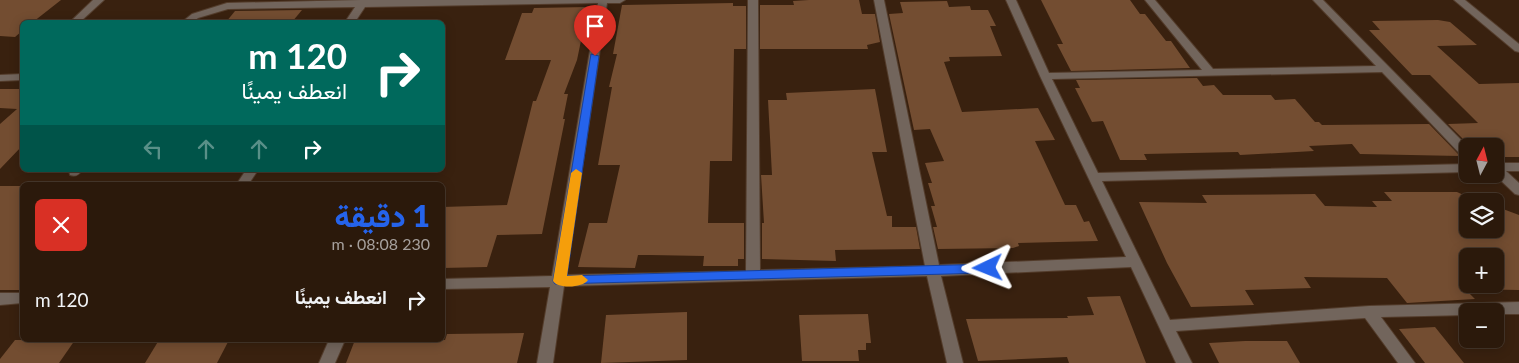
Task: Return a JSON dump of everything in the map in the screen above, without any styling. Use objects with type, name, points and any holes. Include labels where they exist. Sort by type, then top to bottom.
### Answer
[{"type":"street","points":[[77,20],[99,0]]},
{"type":"street","points":[[545,363],[560,281],[603,0]]},
{"type":"street","points":[[190,20],[195,16],[227,6],[363,2],[620,0]]},
{"type":"street","points":[[753,0],[753,275]]},
{"type":"street","points":[[879,0],[933,271],[955,363]]},
{"type":"street","points":[[1011,0],[1045,76],[1184,363]]},
{"type":"street","points":[[1150,0],[1210,73]]},
{"type":"street","points":[[1318,0],[1459,146]]},
{"type":"street","points":[[1459,0],[1519,49]]},
{"type":"street","points":[[351,20],[363,2]]},
{"type":"street","points":[[1045,76],[1383,68]]},
{"type":"street","points":[[0,78],[20,76]]},
{"type":"street","points":[[1504,167],[1519,166]]},
{"type":"street","points":[[1094,177],[1459,168]]},
{"type":"street","points":[[1504,176],[1519,190]]},
{"type":"street","points":[[445,284],[933,271],[1134,262]]},
{"type":"street","points":[[0,299],[20,298]]},
{"type":"street","points":[[1166,326],[1369,312],[1519,308]]},
{"type":"street","points":[[1369,312],[1407,363]]},
{"type":"street","points":[[328,363],[336,342]]},
{"type":"building","points":[[0,0],[61,0],[36,20],[20,20],[20,33],[15,37],[0,36]]},
{"type":"building","points":[[859,0],[862,14],[875,14],[880,42],[867,45],[868,49],[760,49],[760,5],[794,5],[793,1]]},
{"type":"building","points":[[1041,0],[1130,0],[1140,14],[1145,14],[1166,41],[1171,41],[1190,68],[1071,71],[1057,44],[1063,44]]},
{"type":"building","points":[[947,1],[949,7],[970,6],[971,10],[988,10],[996,26],[990,26],[1002,56],[949,57],[950,61],[944,62],[962,112],[1038,108],[1055,140],[1035,141],[1065,205],[1076,205],[1084,222],[1089,221],[1098,241],[1018,243],[1019,246],[1013,248],[938,249],[933,227],[937,227],[931,206],[935,206],[928,183],[932,183],[925,163],[944,161],[930,129],[914,130],[889,14],[903,13],[900,2]]},
{"type":"building","points":[[733,3],[733,6],[746,6],[746,49],[734,49],[732,161],[710,161],[708,223],[744,223],[744,259],[738,259],[738,266],[703,266],[704,256],[638,255],[635,268],[578,267],[589,223],[607,223],[620,165],[598,165],[612,87],[609,87],[617,54],[613,54],[622,5]]},
{"type":"building","points":[[588,7],[577,60],[564,94],[568,94],[563,119],[565,119],[542,234],[497,235],[487,267],[445,268],[445,207],[507,205],[533,101],[536,101],[551,60],[505,60],[522,13],[532,13],[534,8]]},
{"type":"building","points":[[302,10],[294,20],[228,20],[235,11]]},
{"type":"building","points":[[1438,20],[1450,22],[1477,45],[1437,46],[1479,84],[1519,83],[1519,157],[1504,157],[1504,138],[1462,138],[1448,124],[1478,123],[1430,75],[1412,75],[1369,30],[1380,30],[1372,21]]},
{"type":"building","points":[[1197,78],[1203,86],[1214,85],[1223,95],[1271,95],[1275,100],[1295,99],[1315,122],[1319,122],[1322,125],[1429,124],[1459,156],[1360,154],[1352,144],[1309,146],[1314,151],[1240,155],[1238,152],[1144,154],[1147,160],[1120,160],[1103,121],[1092,122],[1075,88],[1080,88],[1076,80]]},
{"type":"building","points":[[0,89],[20,89],[20,148],[0,169],[0,124],[17,109],[0,108]]},
{"type":"building","points":[[875,89],[887,152],[872,152],[887,216],[892,216],[892,227],[916,227],[920,249],[835,250],[836,261],[762,259],[762,223],[764,223],[761,175],[772,175],[768,100],[787,100],[786,93]]},
{"type":"building","points":[[0,186],[20,186],[20,290],[0,290]]},
{"type":"building","points":[[1384,192],[1457,192],[1459,193],[1459,238],[1504,238],[1504,209],[1519,215],[1519,290],[1504,290],[1504,248],[1459,248],[1459,293],[1469,293],[1475,299],[1407,303],[1387,278],[1304,277],[1311,288],[1245,290],[1254,305],[1191,307],[1167,263],[1139,202],[1207,203],[1202,195],[1315,194],[1325,206],[1377,207],[1372,201],[1392,201]]},
{"type":"building","points":[[1120,296],[1146,363],[1069,363],[1067,357],[978,361],[966,319],[1068,318],[1067,316],[1094,315],[1087,297]]},
{"type":"building","points":[[687,312],[687,360],[601,363],[606,315]]},
{"type":"building","points":[[868,314],[871,343],[866,343],[866,350],[858,350],[859,361],[802,361],[799,315]]},
{"type":"building","points":[[1435,327],[1464,363],[1425,363],[1399,329]]},
{"type":"building","points":[[524,333],[517,363],[346,363],[354,342],[445,342],[447,334]]},
{"type":"building","points":[[15,340],[20,340],[20,342],[74,342],[59,363],[0,363],[0,359]]},
{"type":"building","points":[[1287,341],[1300,363],[1219,363],[1209,343]]},
{"type":"building","points":[[158,342],[228,342],[217,363],[145,363]]},
{"type":"slow traffic","points":[[576,173],[560,281],[582,280]]},
{"type":"route","points":[[595,56],[560,281],[988,268]]}]
